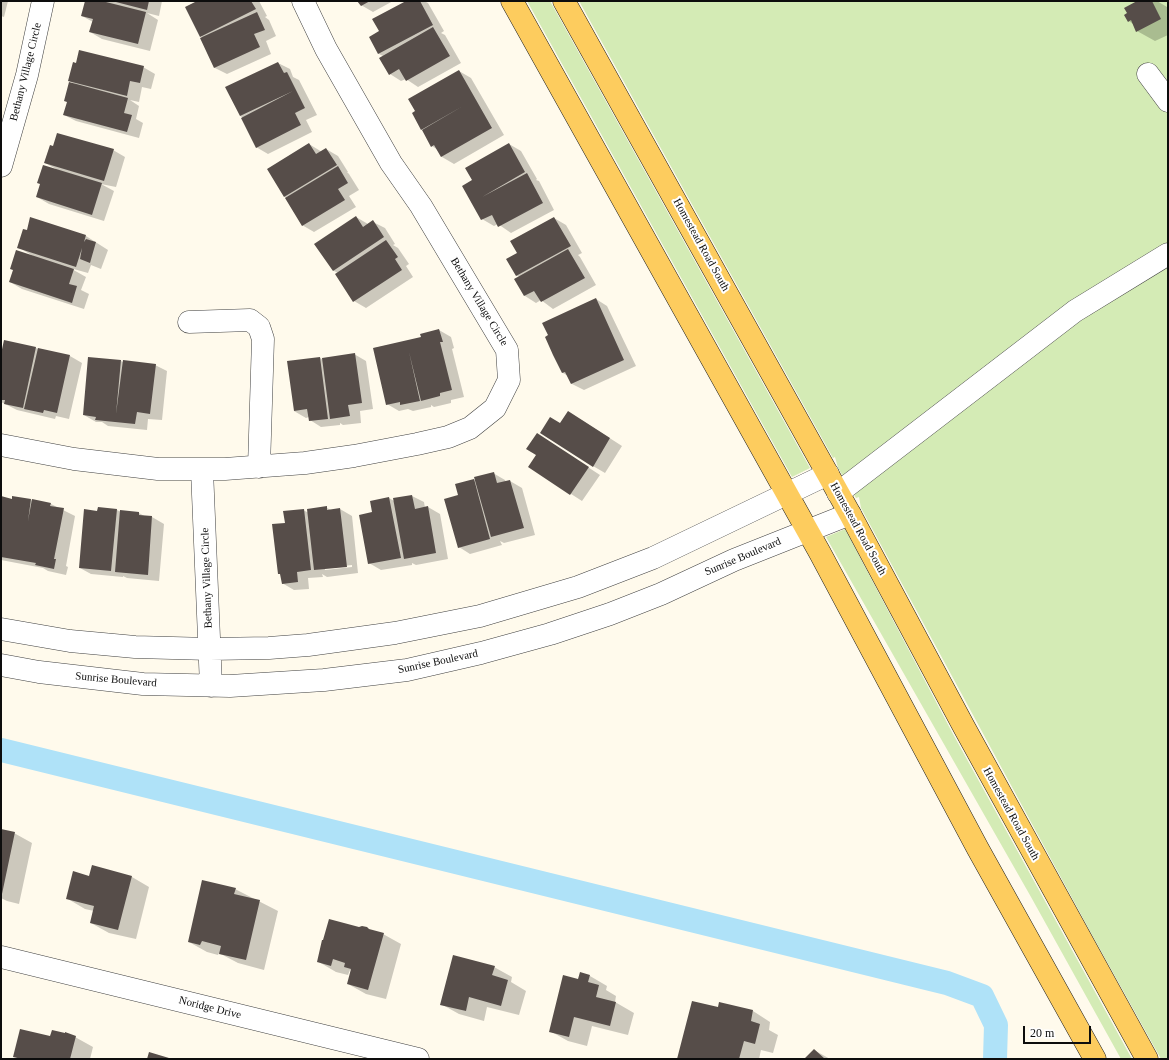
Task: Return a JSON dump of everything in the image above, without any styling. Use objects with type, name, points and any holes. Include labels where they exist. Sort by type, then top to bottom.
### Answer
[{"type":"main road","points":[[512,1],[787,493],[978,849],[1095,1059]]},
{"type":"main road","name":"Homestead Road South","points":[[564,1],[828,474],[968,734],[1147,1059]]},
{"type":"street","name":"Bethany Village Circle","points":[[1,166],[27,75],[43,1]]},
{"type":"street","name":"Bethany Village Circle","points":[[1,445],[74,459],[158,469],[202,470],[259,467],[305,463],[347,457],[448,437],[470,428],[495,408],[509,380],[508,350],[421,206],[391,163],[326,49],[303,1]]},
{"type":"street","points":[[1148,74],[1168,101]]},
{"type":"street","points":[[838,493],[1075,311],[1168,254]]},
{"type":"street","points":[[189,322],[250,320],[259,327],[263,339],[259,467]]},
{"type":"street","name":"Bethany Village Circle","points":[[202,470],[211,686]]},
{"type":"street","points":[[1,629],[70,641],[135,647],[210,649],[269,648],[308,645],[395,634],[480,616],[578,587],[653,558],[828,474]]},
{"type":"street","name":"Sunrise Boulevard","points":[[1,665],[39,672],[143,684],[211,686],[324,680],[407,670],[550,634],[610,614],[661,594],[734,560],[850,514]]},
{"type":"street","name":"Noridge Drive","points":[[1,956],[418,1059]]},
{"type":"green space","points":[[527,1],[550,1],[810,468],[792,477]]},
{"type":"green space","points":[[579,1],[1168,1],[1168,1059],[1161,1059],[1091,933],[861,508],[859,497],[856,498],[838,468],[835,457],[833,458]]},
{"type":"green space","points":[[845,529],[953,734],[1132,1059],[1121,1059],[1031,897],[826,537]]},
{"type":"building","points":[[85,1],[102,1],[146,12],[138,44],[89,32],[93,19],[81,16]]},
{"type":"building","points":[[112,1],[149,1],[147,10]]},
{"type":"building","points":[[197,1],[251,1],[256,9],[200,37],[185,7]]},
{"type":"building","points":[[357,1],[370,1],[361,6]]},
{"type":"building","points":[[406,1],[420,1],[433,25],[378,54],[369,37],[379,31],[372,19]]},
{"type":"building","points":[[1137,1],[1152,1],[1161,19],[1136,32],[1131,20],[1128,22],[1124,15],[1127,13],[1124,8]]},
{"type":"building","points":[[257,12],[265,30],[254,34],[260,47],[214,68],[200,38]]},
{"type":"building","points":[[433,27],[450,56],[406,81],[399,69],[389,75],[379,58]]},
{"type":"building","points":[[79,50],[144,66],[140,83],[130,81],[127,96],[68,81],[73,62],[76,63]]},
{"type":"building","points":[[278,62],[284,73],[287,72],[305,108],[295,113],[301,125],[256,148],[241,118],[293,91],[240,116],[225,87]]},
{"type":"building","points":[[459,70],[492,128],[441,157],[434,145],[431,147],[422,130],[463,106],[421,130],[412,113],[415,111],[408,99]]},
{"type":"building","points":[[69,82],[128,98],[124,113],[132,115],[127,132],[63,115],[67,102],[64,101]]},
{"type":"building","points":[[57,133],[114,149],[104,181],[44,163],[50,145],[53,146]]},
{"type":"building","points":[[309,143],[316,154],[326,148],[337,165],[284,197],[267,169]]},
{"type":"building","points":[[509,143],[525,172],[482,197],[527,173],[543,203],[498,227],[492,215],[481,220],[462,186],[472,180],[465,168]]},
{"type":"building","points":[[43,165],[102,183],[92,215],[36,197],[40,184],[37,183]]},
{"type":"building","points":[[338,166],[348,183],[338,189],[345,200],[302,226],[285,198]]},
{"type":"building","points":[[356,216],[363,227],[373,220],[384,237],[333,271],[314,244]]},
{"type":"building","points":[[30,217],[86,235],[84,242],[86,239],[96,242],[90,263],[80,259],[82,248],[76,267],[17,248],[23,229],[27,230]]},
{"type":"building","points":[[554,217],[571,246],[516,276],[506,259],[517,253],[510,241]]},
{"type":"building","points":[[386,240],[398,257],[395,259],[402,270],[353,302],[335,274]]},
{"type":"building","points":[[568,249],[585,278],[541,302],[534,291],[524,296],[514,279]]},
{"type":"building","points":[[16,250],[74,269],[69,284],[77,286],[72,303],[9,282],[13,270],[10,269]]},
{"type":"building","points":[[596,298],[624,360],[571,384],[565,372],[562,373],[553,355],[545,337],[548,335],[542,323]]},
{"type":"building","points":[[439,329],[443,342],[440,342],[452,390],[440,393],[440,396],[421,401],[409,352],[420,401],[400,405],[400,402],[386,405],[373,348],[421,337],[420,334]]},
{"type":"building","points":[[4,340],[36,347],[23,408],[4,404],[5,400],[1,400],[1,354]]},
{"type":"building","points":[[38,348],[70,355],[57,413],[44,410],[43,413],[24,409]]},
{"type":"building","points":[[355,353],[362,403],[348,405],[350,416],[330,419],[322,358]]},
{"type":"building","points":[[88,357],[121,360],[116,414],[123,360],[156,364],[150,414],[137,412],[135,424],[95,420],[96,417],[83,415]]},
{"type":"building","points":[[320,357],[328,419],[309,421],[307,409],[294,411],[287,361]]},
{"type":"building","points":[[568,411],[610,438],[593,467],[540,433],[550,417],[560,423]]},
{"type":"building","points":[[537,433],[589,467],[570,495],[528,467],[536,455],[526,449]]},
{"type":"building","points":[[494,472],[497,483],[510,480],[524,528],[491,537],[474,477]]},
{"type":"building","points":[[474,479],[490,539],[458,548],[444,499],[458,495],[455,484]]},
{"type":"building","points":[[412,495],[415,509],[428,506],[436,553],[404,559],[393,498]]},
{"type":"building","points":[[1,496],[12,499],[12,496],[31,499],[28,521],[32,499],[51,503],[50,506],[64,508],[54,559],[56,559],[54,569],[35,565],[36,563],[1,557]]},
{"type":"building","points":[[389,497],[401,558],[368,564],[359,515],[372,512],[370,501]]},
{"type":"building","points":[[327,506],[327,510],[340,508],[347,567],[314,570],[307,509]]},
{"type":"building","points":[[98,507],[117,509],[111,571],[79,568],[84,509],[97,511]]},
{"type":"building","points":[[304,509],[311,570],[297,572],[298,582],[282,584],[280,574],[278,574],[272,524],[285,523],[283,511]]},
{"type":"building","points":[[120,510],[139,512],[139,515],[152,516],[148,575],[115,572]]},
{"type":"building","points":[[1,829],[15,832],[2,894],[1,893]]},
{"type":"building","points":[[92,865],[132,876],[118,930],[90,923],[94,906],[66,899],[73,871],[89,876]]},
{"type":"building","points":[[202,880],[236,888],[234,894],[260,900],[246,960],[219,954],[221,946],[202,941],[200,945],[188,942]]},
{"type":"building","points":[[329,919],[359,927],[367,927],[369,929],[384,933],[368,990],[347,984],[351,969],[344,967],[345,963],[333,959],[331,966],[317,962]]},
{"type":"building","points":[[453,955],[495,966],[492,975],[508,980],[501,1006],[469,997],[466,1011],[440,1005]]},
{"type":"building","points":[[580,972],[590,975],[588,982],[599,985],[596,997],[616,1002],[610,1026],[574,1017],[569,1037],[549,1032],[563,975],[578,979]]},
{"type":"building","points":[[692,1001],[718,1007],[719,1002],[753,1010],[751,1021],[760,1024],[755,1044],[744,1041],[739,1059],[677,1059]]},
{"type":"building","points":[[20,1029],[50,1036],[52,1030],[65,1032],[76,1036],[70,1059],[22,1059],[13,1057]]},
{"type":"building","points":[[814,1049],[825,1059],[804,1059]]},
{"type":"building","points":[[149,1052],[169,1058],[169,1059],[147,1059]]},
{"type":"waterway","points":[[1,750],[947,983],[982,996],[996,1025],[995,1059]]}]
